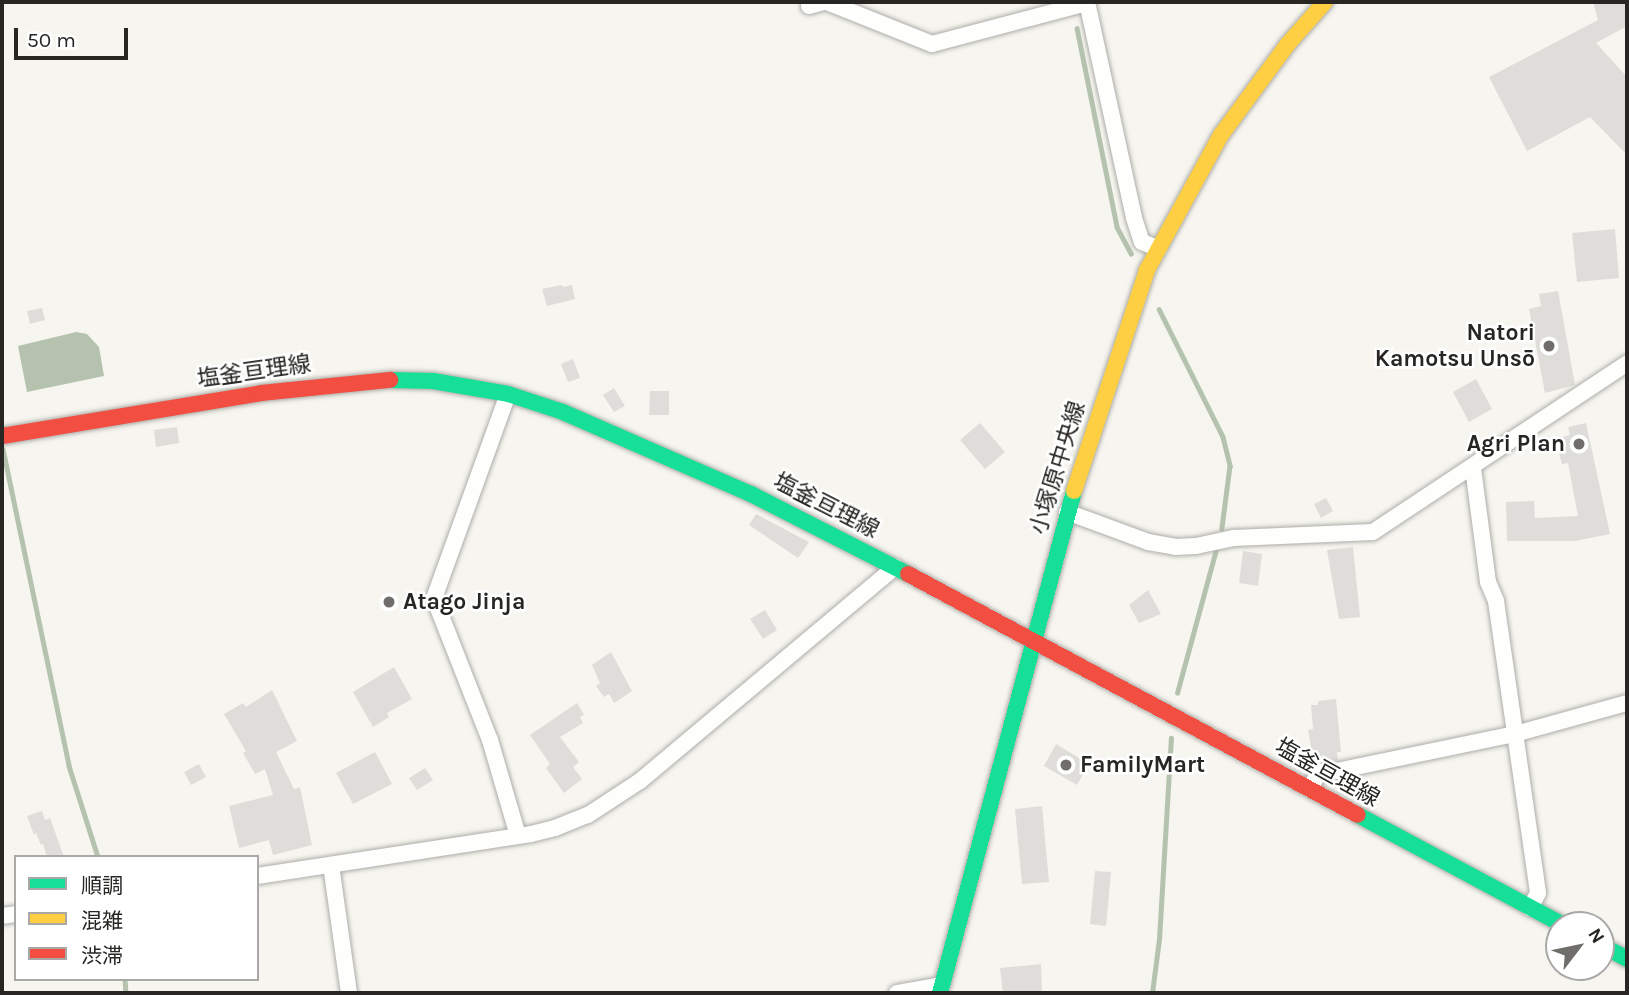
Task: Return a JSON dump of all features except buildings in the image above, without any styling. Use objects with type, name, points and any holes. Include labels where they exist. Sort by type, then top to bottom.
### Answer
[{"type":"main road","name":"小塚原中央線","points":[[941,989],[1035,642],[1067,512],[1133,307],[1158,248],[1221,135],[1287,45],[1325,2]]},
{"type":"main road","name":"塩釜亘理線","points":[[2,436],[261,393],[372,380],[433,381],[508,394],[564,412],[751,494],[895,567],[1545,916]]},
{"type":"street","points":[[810,2],[809,6],[825,2],[932,44],[1087,3],[1134,218],[1142,242],[1158,248]]},
{"type":"street","points":[[1067,512],[1148,542],[1175,547],[1196,546],[1234,537],[1373,532],[1473,468],[1627,363]]},
{"type":"street","points":[[508,394],[434,598],[490,740],[518,836]]},
{"type":"street","points":[[1473,468],[1488,582],[1496,600],[1538,894],[1530,908]]},
{"type":"street","points":[[259,876],[518,836],[555,828],[588,815],[640,781],[895,567]]},
{"type":"street","points":[[1311,789],[1317,775],[1515,734],[1627,703]]},
{"type":"street","points":[[331,865],[349,993]]},
{"type":"street","points":[[897,993],[941,989]]},
{"type":"shaded area","points":[[76,332],[87,334],[99,347],[104,376],[27,392],[18,346]]},
{"type":"waterway","points":[[1077,28],[1117,227],[1131,253]]},
{"type":"waterway","points":[[1159,309],[1223,437],[1230,466],[1222,528]]},
{"type":"waterway","points":[[3,449],[69,766],[97,855]]},
{"type":"waterway","points":[[1177,693],[1216,549]]},
{"type":"waterway","points":[[1152,993],[1159,939],[1171,738]]},
{"type":"waterway","points":[[125,981],[126,993]]},
{"type":"traffic: fast","points":[[390,380],[433,381],[508,394],[563,412],[751,494],[908,574]]},
{"type":"traffic: fast","points":[[940,993],[1074,491]]},
{"type":"traffic: fast","points":[[1358,815],[1545,915]]},
{"type":"traffic: fast","points":[[1615,953],[1627,959]]},
{"type":"traffic: slow","points":[[1074,491],[1147,270],[1221,135],[1287,45],[1325,2]]},
{"type":"traffic: jam","points":[[2,436],[261,393],[390,380]]},
{"type":"traffic: jam","points":[[908,574],[1358,815]]},
{"type":"place","name":"Natori Kamotsu Unsō","points":[[1549,346]]},
{"type":"place","name":"Agri Plan","points":[[1579,444]]},
{"type":"place","name":"Atago Jinja","points":[[389,602]]},
{"type":"place","name":"FamilyMart","points":[[1066,765]]}]
